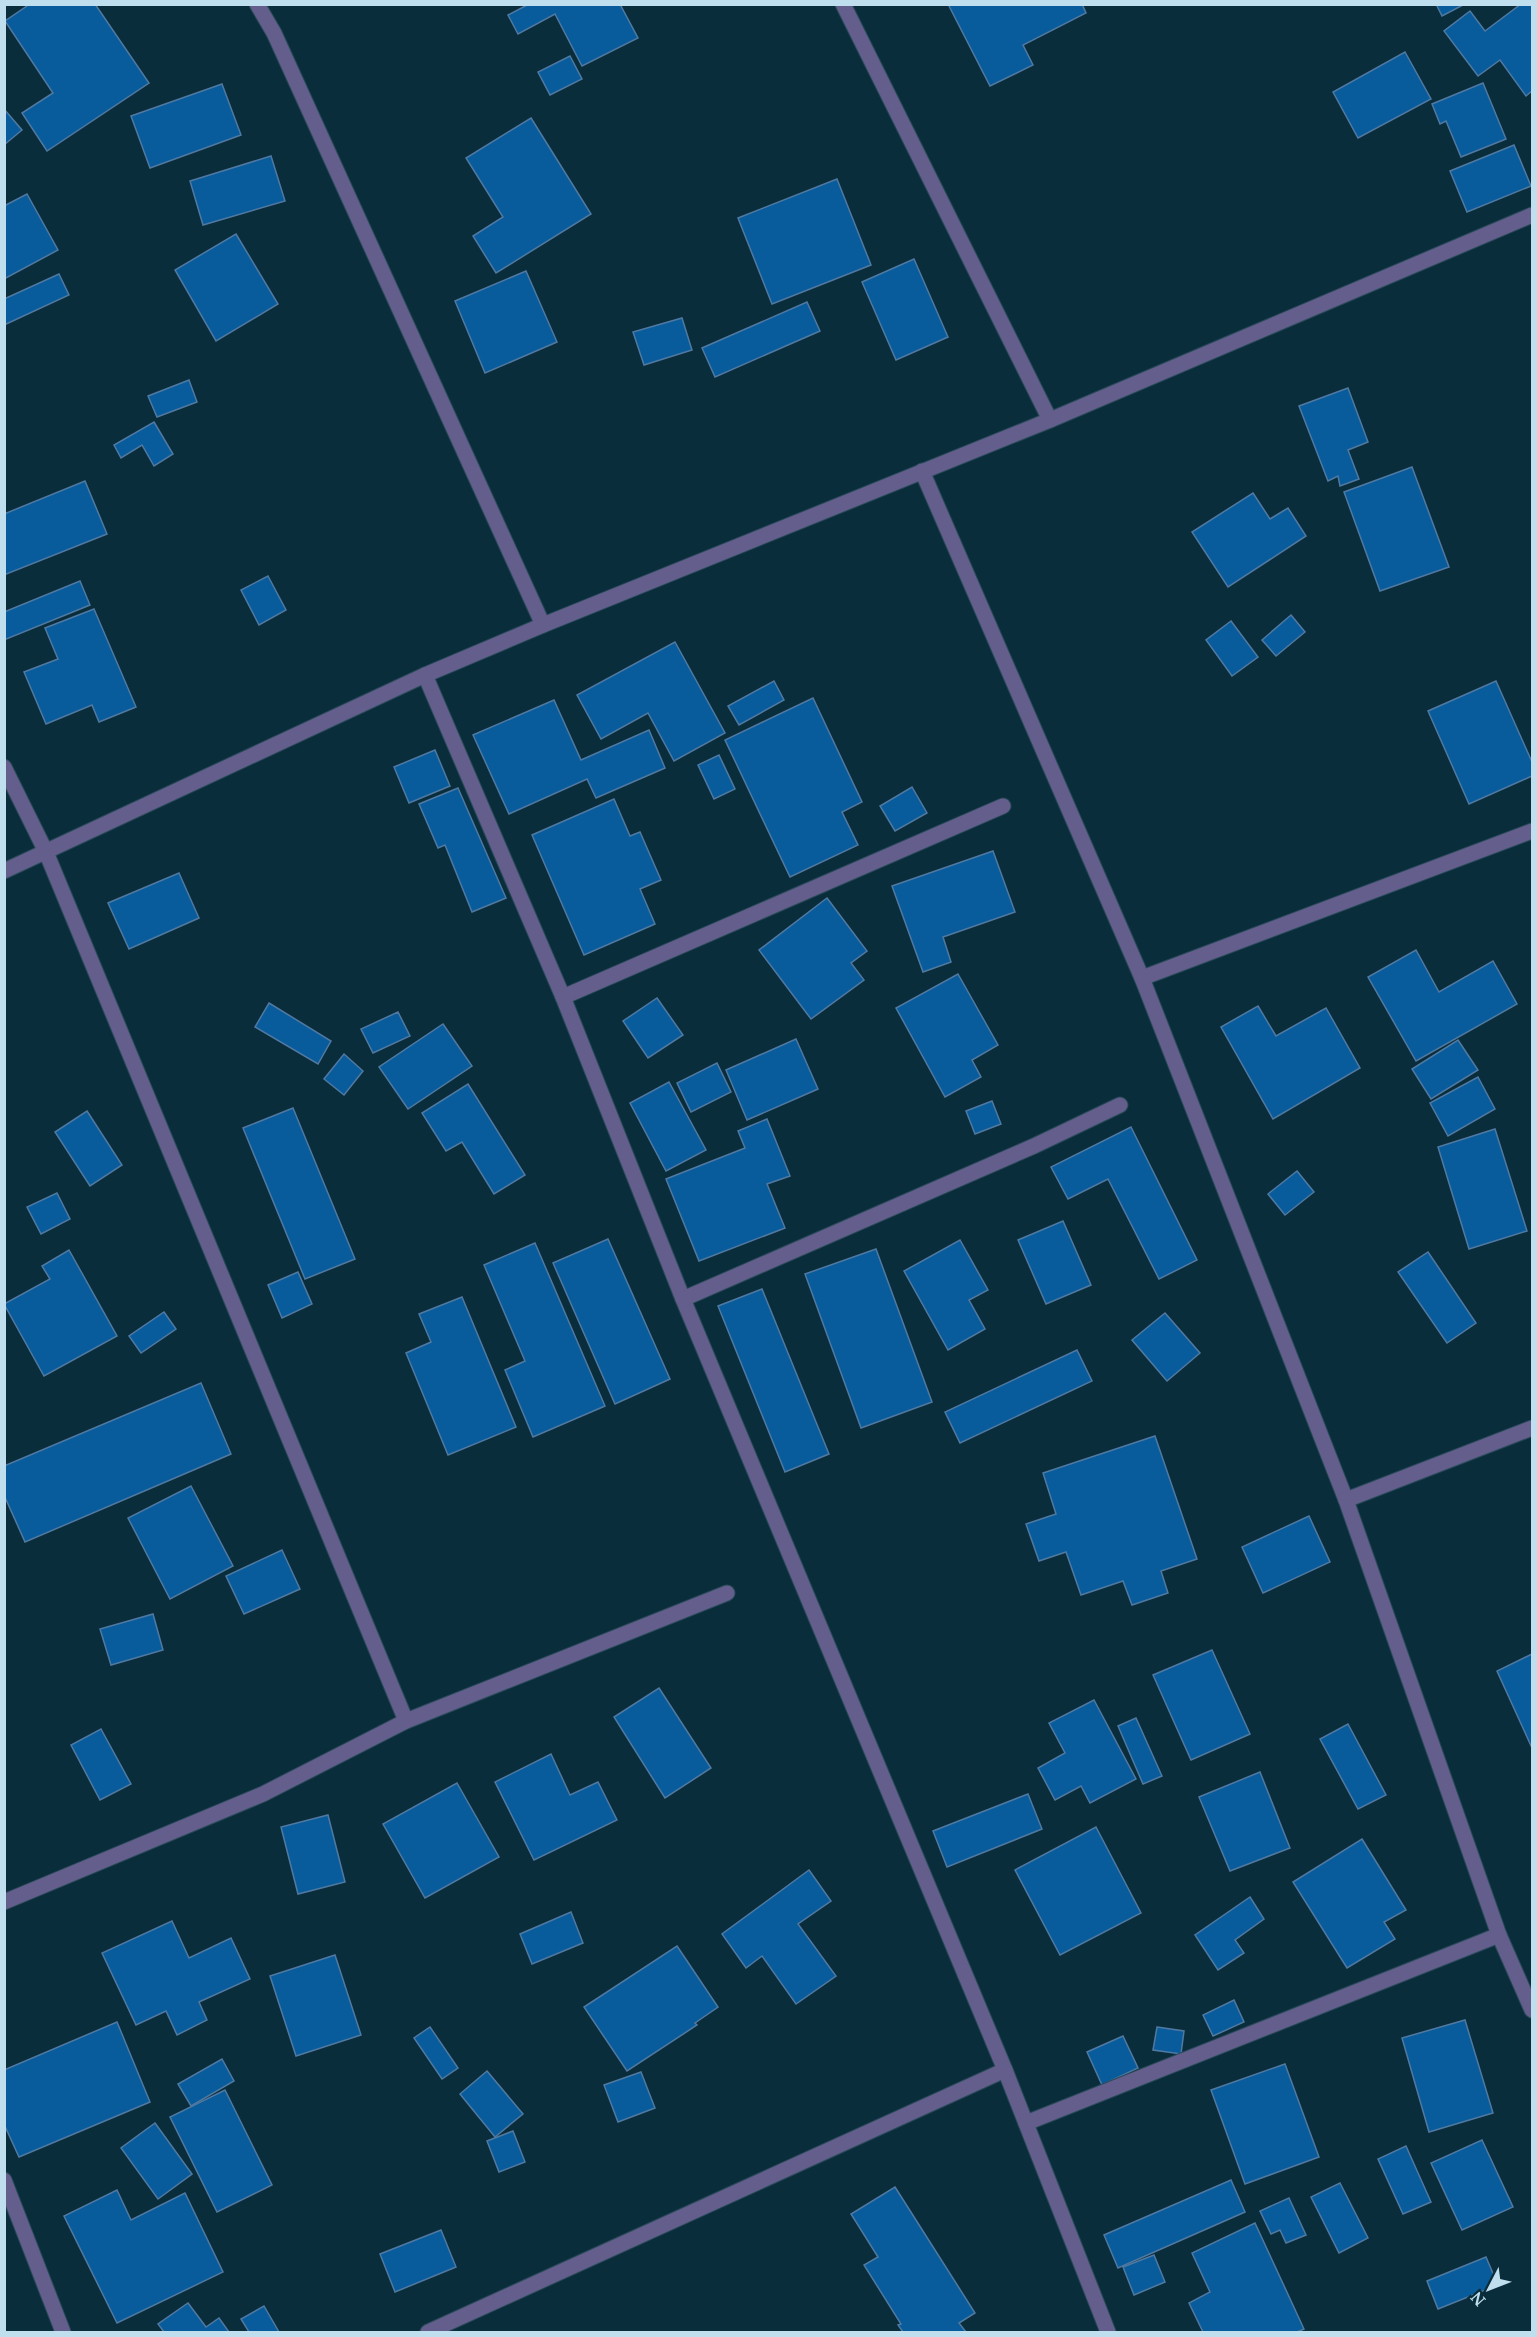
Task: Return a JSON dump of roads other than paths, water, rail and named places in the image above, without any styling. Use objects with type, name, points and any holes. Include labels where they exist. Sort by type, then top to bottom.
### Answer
[{"type":"street","points":[[257,4],[274,33],[543,625]]},
{"type":"street","points":[[843,4],[1050,420]]},
{"type":"street","points":[[4,871],[425,675],[1050,420],[1533,214]]},
{"type":"street","points":[[922,471],[1142,978],[1346,1500],[1499,1935],[1533,2010]]},
{"type":"street","points":[[425,675],[563,997],[683,1299],[1005,2070],[1108,2332]]},
{"type":"street","points":[[4,767],[46,852],[406,1721]]},
{"type":"street","points":[[563,997],[1003,806]]},
{"type":"street","points":[[1142,978],[1533,831]]},
{"type":"street","points":[[683,1299],[1034,1146],[1120,1106]]},
{"type":"street","points":[[1346,1500],[1533,1428]]},
{"type":"street","points":[[4,1902],[263,1794],[406,1721],[727,1593]]},
{"type":"street","points":[[1026,2123],[1499,1935]]},
{"type":"street","points":[[428,2332],[1005,2070]]},
{"type":"street","points":[[4,2180],[63,2332]]}]
